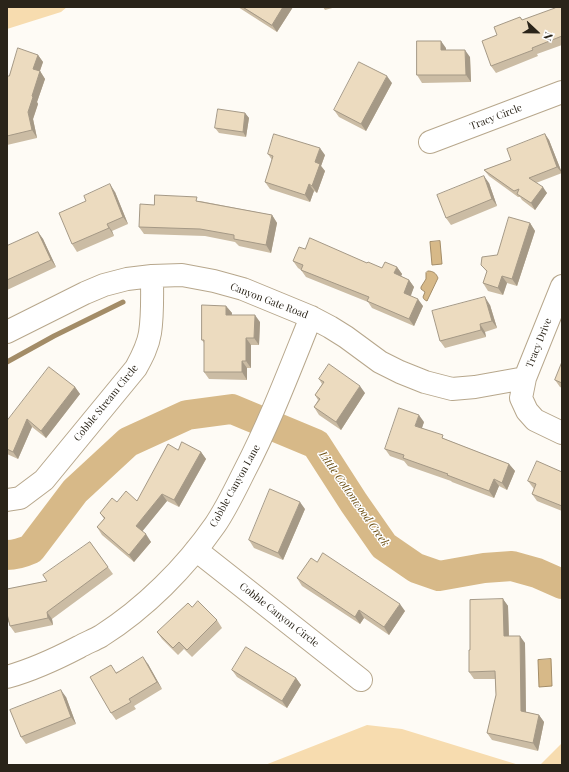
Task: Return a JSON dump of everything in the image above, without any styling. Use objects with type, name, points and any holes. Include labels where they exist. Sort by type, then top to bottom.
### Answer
[{"type":"street","name":"Tracy Circle","points":[[430,142],[562,92]]},
{"type":"street","name":"Canyon Gate Road","points":[[7,332],[85,293],[104,286],[127,279],[182,275],[214,280],[243,289],[311,317],[335,330],[380,362],[426,382],[452,389],[476,387],[525,378]]},
{"type":"street","name":"Cobble Stream Circle","points":[[7,500],[20,498],[44,480],[136,368],[144,353],[150,334],[152,315],[152,276]]},
{"type":"street","name":"Tracy Drive","points":[[562,286],[525,378],[521,398],[527,411],[535,420],[562,433]]},
{"type":"street","name":"Cobble Canyon Lane","points":[[7,677],[59,658],[100,636],[129,616],[162,587],[196,550],[215,524],[256,449],[311,317]]},
{"type":"street","name":"Cobble Canyon Circle","points":[[196,550],[361,680]]},
{"type":"shaded area","points":[[7,7],[67,7],[61,12],[7,29]]},
{"type":"shaded area","points":[[440,241],[442,264],[432,265],[430,242]]},
{"type":"shaded area","points":[[428,271],[434,273],[438,278],[427,301],[423,298],[425,292],[421,289],[421,287],[426,279],[426,273]]},
{"type":"shaded area","points":[[551,659],[552,686],[539,687],[538,660]]},
{"type":"shaded area","points":[[367,725],[402,729],[519,765],[265,765]]},
{"type":"shaded area","points":[[562,743],[562,765],[540,765]]},
{"type":"building","points":[[243,7],[283,7],[272,25]]},
{"type":"building","points":[[555,7],[562,7],[562,36],[532,48],[533,50],[491,66],[482,41],[497,35],[494,27],[520,17],[522,20]]},
{"type":"building","points":[[417,41],[441,41],[441,50],[465,50],[466,75],[417,75]]},
{"type":"building","points":[[18,48],[38,55],[33,69],[40,71],[28,112],[32,130],[7,136],[7,76],[9,76]]},
{"type":"building","points":[[359,62],[387,76],[361,124],[334,110]]},
{"type":"building","points":[[218,109],[245,113],[243,132],[215,128]]},
{"type":"building","points":[[274,134],[320,148],[315,162],[320,164],[312,186],[309,184],[305,195],[265,182],[273,156],[268,154]]},
{"type":"building","points":[[545,134],[557,167],[529,178],[543,187],[531,203],[517,194],[519,189],[514,191],[484,170],[511,160],[507,149]]},
{"type":"building","points":[[484,176],[492,199],[446,218],[437,195]]},
{"type":"building","points":[[110,184],[123,217],[107,224],[109,228],[72,244],[59,213],[86,201],[84,196]]},
{"type":"building","points":[[155,195],[197,197],[196,201],[272,215],[266,245],[234,239],[234,235],[200,229],[139,227],[140,204],[154,205]]},
{"type":"building","points":[[509,217],[530,223],[512,279],[502,276],[498,288],[483,283],[487,271],[481,265],[482,257],[497,255]]},
{"type":"building","points":[[38,232],[51,260],[7,280],[7,246]]},
{"type":"building","points":[[310,238],[382,268],[385,262],[397,267],[394,273],[409,280],[404,293],[418,299],[409,319],[367,301],[369,297],[301,270],[303,265],[293,261],[299,247],[305,249]]},
{"type":"building","points":[[485,297],[492,321],[480,324],[481,330],[440,341],[432,311]]},
{"type":"building","points":[[202,305],[226,306],[226,315],[255,315],[254,338],[246,338],[246,361],[242,361],[242,372],[204,372]]},
{"type":"building","points":[[562,362],[562,383],[555,380]]},
{"type":"building","points":[[329,364],[360,386],[336,422],[314,407],[320,399],[315,395],[324,382],[319,379]]},
{"type":"building","points":[[49,367],[75,387],[41,431],[27,419],[13,452],[7,449],[7,421]]},
{"type":"building","points":[[399,408],[419,415],[415,426],[443,435],[442,438],[509,464],[502,483],[494,479],[489,491],[403,458],[404,455],[385,449]]},
{"type":"building","points":[[182,442],[201,452],[174,500],[162,494],[136,526],[146,534],[129,555],[97,527],[105,518],[100,513],[112,498],[117,502],[126,491],[137,501],[168,444],[178,450]]},
{"type":"building","points":[[537,461],[562,472],[562,506],[532,494],[536,484],[528,481]]},
{"type":"building","points":[[270,489],[300,502],[278,553],[249,540]]},
{"type":"building","points":[[90,542],[108,567],[47,612],[48,618],[10,626],[7,614],[7,589],[47,581],[43,575]]},
{"type":"building","points":[[323,553],[400,604],[384,627],[359,610],[355,617],[297,578],[311,558],[317,562]]},
{"type":"building","points":[[503,599],[504,636],[520,636],[521,711],[539,715],[533,743],[487,733],[496,695],[495,671],[469,672],[470,600]]},
{"type":"building","points":[[198,601],[217,620],[187,650],[179,642],[173,648],[157,632],[188,603],[192,607]]},
{"type":"building","points":[[246,647],[296,678],[282,701],[232,670]]},
{"type":"building","points":[[143,657],[157,682],[129,699],[131,702],[111,713],[90,677],[111,665],[116,673]]},
{"type":"building","points":[[61,690],[71,717],[21,737],[10,710]]},
{"type":"waterway","points":[[7,362],[54,336],[123,302]]},
{"type":"waterway","name":"Little Cottonwood Creek","points":[[7,555],[19,554],[31,549],[75,491],[128,442],[187,415],[232,409],[316,444],[384,546],[416,568],[439,576],[484,568],[512,566],[537,573],[562,584]]}]
